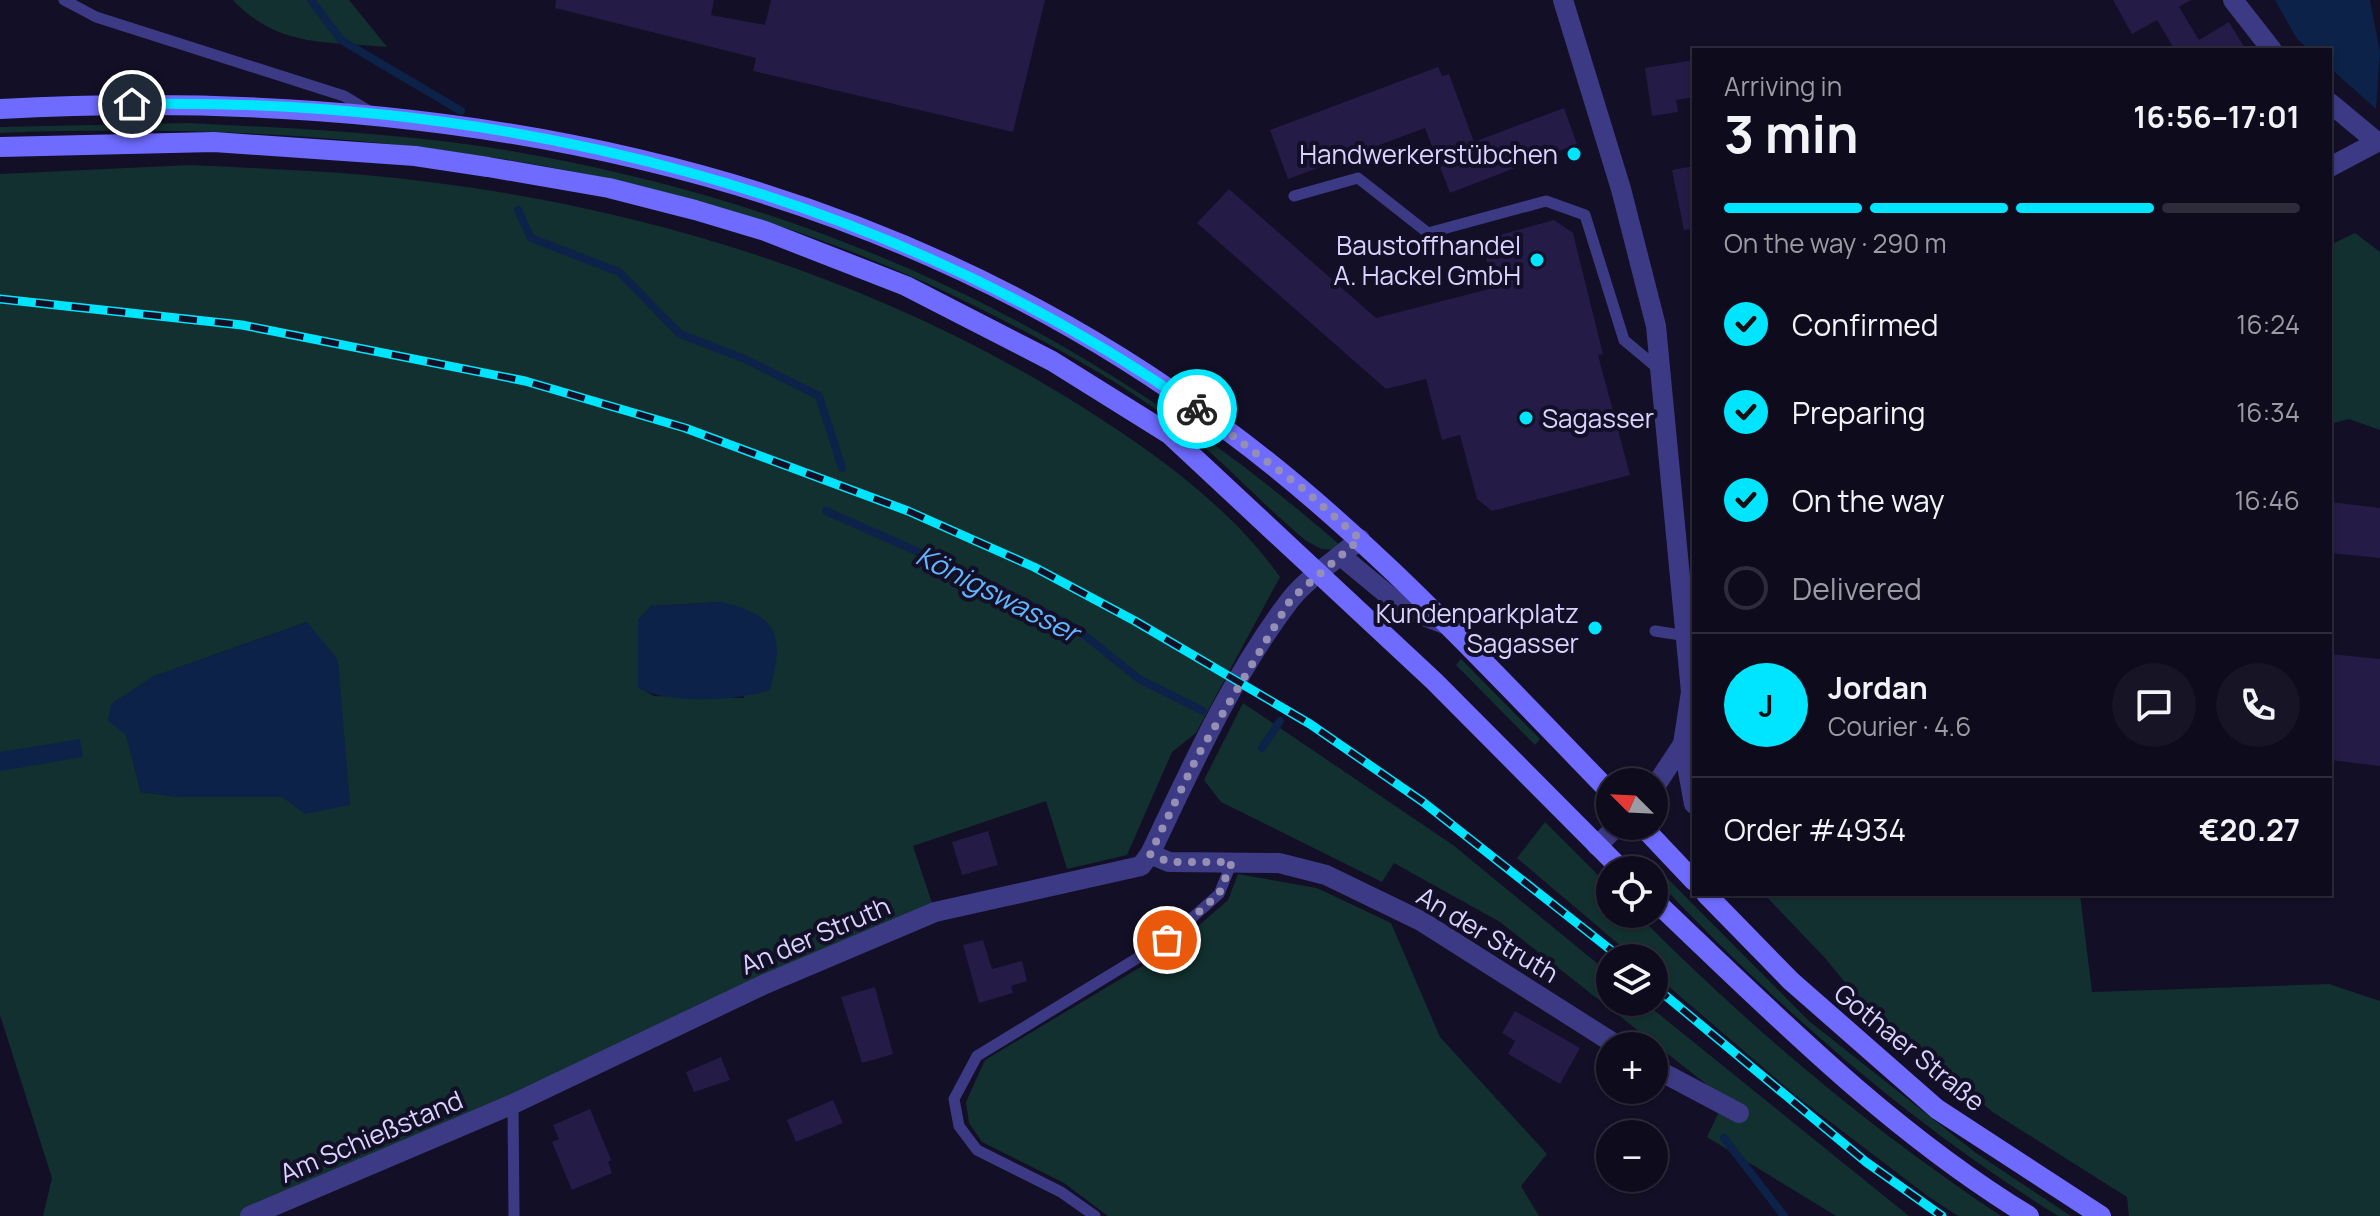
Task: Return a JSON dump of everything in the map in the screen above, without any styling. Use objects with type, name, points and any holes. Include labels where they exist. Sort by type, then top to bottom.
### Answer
[{"type":"main road","points":[[0,109],[162,104],[377,115],[543,137],[684,168],[818,212],[919,252],[1004,292],[1158,382],[1223,427],[1360,539],[1453,627],[1596,777]]},
{"type":"main road","points":[[0,147],[214,142],[415,156],[609,188],[765,231],[906,286],[981,321],[1169,434],[1434,681],[1607,856]]},
{"type":"main road","name":"Gothaer Straße","points":[[1655,840],[1692,879]]},
{"type":"main road","name":"Gothaer Straße","points":[[1708,896],[1791,981],[1937,1109],[2101,1216]]},
{"type":"main road","points":[[1668,913],[1804,1042],[1925,1143],[2029,1216]]},
{"type":"street","points":[[1563,0],[1640,256],[1656,326],[1687,636],[1691,692],[1683,744],[1692,793]]},
{"type":"street","points":[[2233,0],[2270,48]]},
{"type":"street","points":[[2332,105],[2379,143],[2332,166]]},
{"type":"street","points":[[1150,854],[1198,755],[1239,681],[1291,599],[1360,539]]},
{"type":"street","points":[[1341,556],[1405,609],[1453,627]]},
{"type":"street","points":[[1667,768],[1683,744]]},
{"type":"street","points":[[1597,846],[1603,840]]},
{"type":"street","name":"An der Struth","points":[[513,1104],[765,984],[935,912],[1141,866],[1150,854],[1169,862],[1290,866],[1326,875],[1421,921],[1596,1032]]},
{"type":"street","points":[[1668,1075],[1739,1113]]},
{"type":"street","name":"Am Schießstand","points":[[250,1216],[513,1104]]},
{"type":"lane","points":[[64,0],[80,4],[96,17],[344,96],[377,115]]},
{"type":"lane","points":[[1294,196],[1358,178],[1428,233],[1546,201],[1585,215],[1624,340],[1661,372]]},
{"type":"lane","points":[[1655,631],[1687,636]]},
{"type":"lane","points":[[1095,1216],[1061,1192],[977,1150],[959,1126],[954,1099],[977,1056],[1167,940],[1219,894],[1232,862]]},
{"type":"lane","points":[[513,1104],[514,1216]]},
{"type":"green space","points":[[233,0],[349,0],[387,47],[323,42],[285,34],[250,16]]},
{"type":"green space","points":[[188,123],[408,137],[495,149],[652,181],[761,212],[866,251],[966,295],[1064,347],[1159,406],[1250,472],[1340,545],[1337,550],[1321,549],[1305,540],[1168,418],[1059,350],[991,314],[874,261],[754,218],[632,184],[508,160],[382,143],[255,134],[128,131],[0,133],[0,127]]},
{"type":"green space","points":[[190,165],[365,175],[458,186],[552,202],[644,222],[736,248],[826,280],[913,316],[998,358],[1079,405],[1134,441],[1214,504],[1280,577],[1196,733],[1172,752],[1127,855],[1067,869],[1046,801],[913,846],[935,912],[250,1216],[43,1216],[52,1178],[0,1015],[0,174]],"holes":[[[722,602],[744,698],[654,696],[638,687],[638,620],[651,606]],[[307,622],[282,797],[180,797],[141,792],[126,735],[152,677]]]},
{"type":"green space","points":[[2355,233],[2380,252],[2380,430],[2349,419],[2332,423],[2332,244]]},
{"type":"green space","points":[[1461,659],[1540,739],[1535,745],[1456,665]]},
{"type":"green space","points":[[1243,703],[1453,845],[1596,962],[1596,998],[1500,922],[1394,863],[1382,882],[1221,802],[1204,780]]},
{"type":"green space","points":[[1545,822],[1596,873],[1596,925],[1517,858]]},
{"type":"green space","points":[[1238,874],[1317,888],[1391,923],[1440,1037],[1547,1154],[1521,1186],[1539,1216],[1108,1216],[1064,1183],[982,1142],[969,1123],[966,1102],[985,1060],[1174,947],[1228,900]]},
{"type":"green space","points":[[1668,879],[1809,1021],[1976,1153],[2071,1216],[2058,1216],[2003,1180],[1897,1102],[1748,973],[1668,891]]},
{"type":"green space","points":[[1766,896],[2080,896],[2092,992],[2329,984],[2380,1001],[2380,1216],[2129,1216],[2127,1197],[1994,1113],[1871,1014],[1825,958]]},
{"type":"green space","points":[[1600,928],[1651,928],[1667,944],[1618,944]]},
{"type":"green space","points":[[1668,945],[1766,1036],[1858,1112],[2001,1216],[1958,1216],[1800,1099],[1668,986]]},
{"type":"green space","points":[[1619,1016],[1661,1016],[1909,1216],[1836,1216],[1707,1137],[1725,1099],[1668,1054],[1668,1032],[1640,1032]]},
{"type":"water","points":[[2275,0],[2370,0],[2380,52],[2376,109],[2332,70],[2332,48],[2308,48],[2297,39]]},
{"type":"water","points":[[722,602],[755,614],[773,630],[777,655],[770,690],[740,697],[703,700],[667,697],[638,688],[638,620],[651,606]]},
{"type":"water","points":[[307,622],[338,660],[350,805],[305,814],[282,797],[180,797],[141,792],[126,735],[108,721],[111,704],[152,677]]},
{"type":"water","points":[[80,739],[83,757],[0,771],[0,752]]},
{"type":"building","points":[[556,0],[714,0],[711,15],[765,25],[771,0],[1045,0],[1013,132],[753,71],[756,58],[555,8]]},
{"type":"building","points":[[2113,0],[2191,0],[2179,7],[2199,40],[2229,22],[2245,48],[2174,48],[2157,20],[2132,34]]},
{"type":"building","points":[[1692,60],[1692,97],[1676,100],[1678,112],[1652,116],[1645,68]]},
{"type":"building","points":[[1438,67],[1442,76],[1449,74],[1474,142],[1564,108],[1577,144],[1450,193],[1425,128],[1288,179],[1270,130]]},
{"type":"building","points":[[1692,166],[1692,229],[1684,230],[1672,170]]},
{"type":"building","points":[[1229,189],[1376,318],[1493,288],[1482,240],[1554,220],[1573,233],[1603,354],[1598,355],[1630,475],[1492,511],[1477,499],[1460,435],[1442,440],[1426,379],[1386,389],[1197,223]]},
{"type":"building","points":[[2332,502],[2380,508],[2380,558],[2332,553]]},
{"type":"building","points":[[2332,654],[2380,659],[2380,766],[2332,760]]},
{"type":"building","points":[[988,831],[998,865],[962,875],[952,842]]},
{"type":"building","points":[[983,940],[992,969],[1022,961],[1027,981],[1011,986],[1013,993],[979,1003],[963,945]]},
{"type":"building","points":[[875,987],[893,1054],[862,1063],[841,997]]},
{"type":"building","points":[[1515,1011],[1580,1048],[1560,1084],[1508,1054],[1515,1041],[1502,1033]]},
{"type":"building","points":[[721,1057],[730,1080],[694,1092],[686,1072]]},
{"type":"building","points":[[833,1100],[843,1123],[796,1142],[787,1120]]},
{"type":"building","points":[[590,1109],[611,1160],[608,1162],[612,1173],[572,1190],[552,1142],[559,1139],[553,1125]]},
{"type":"waterway","name":"Königswasser","points":[[311,0],[341,40],[461,111]]},
{"type":"waterway","name":"Königswasser","points":[[518,210],[531,238],[619,272],[680,334],[745,359],[819,396],[842,468]]},
{"type":"waterway","name":"Königswasser","points":[[826,511],[984,581],[1077,629],[1139,679],[1203,711]]},
{"type":"waterway","name":"Königswasser","points":[[1262,748],[1280,721]]},
{"type":"waterway","name":"Königswasser","points":[[1724,1138],[1784,1216]]},
{"type":"railway","points":[[0,299],[242,325],[525,381],[685,428],[908,511],[1034,567],[1135,621],[1310,724],[1423,802],[1603,944]]},
{"type":"railway","points":[[1668,998],[1866,1162],[1942,1216]]},
{"type":"way so far","points":[[1167,940],[1219,894],[1232,862],[1169,862],[1150,854],[1198,755],[1239,681],[1291,599],[1360,539],[1301,487],[1197,409]]},
{"type":"place","name":"Handwerkerstübchen","points":[[1574,154]]},
{"type":"place","name":"Baustoffhandel A. Hackel GmbH","points":[[1537,260]]},
{"type":"place","name":"Sagasser","points":[[1526,418]]},
{"type":"place","name":"Kundenparkplatz Sagasser","points":[[1595,628]]},
{"type":"route","points":[[132,104],[254,106],[377,115],[543,137],[684,168],[833,217],[948,265],[1072,330],[1197,409]]}]
